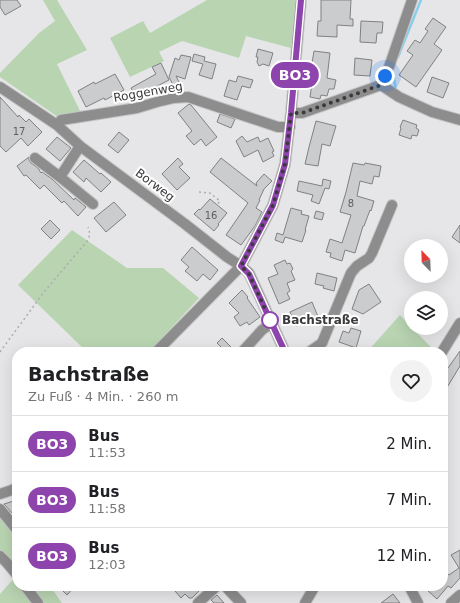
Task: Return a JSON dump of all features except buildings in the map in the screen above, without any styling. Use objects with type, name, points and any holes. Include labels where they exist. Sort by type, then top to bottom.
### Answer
[{"type":"street","points":[[161,347],[241,266],[273,205],[285,164],[290,127],[301,0]]},
{"type":"street","points":[[291,113],[302,113],[381,85],[389,67],[412,0]]},
{"type":"street","points":[[381,85],[399,97],[432,112],[460,120]]},
{"type":"street","name":"Borweg","points":[[0,87],[56,125],[80,146],[241,266],[249,274],[283,347]]},
{"type":"street","name":"Roggenweg","points":[[56,125],[61,120],[137,108],[174,98],[188,97],[278,127],[290,127]]},
{"type":"street","points":[[60,178],[80,146]]},
{"type":"street","points":[[35,158],[93,204]]},
{"type":"street","points":[[316,347],[322,343],[351,273],[356,266],[369,258],[372,253],[392,205]]},
{"type":"street","points":[[247,347],[262,330],[272,323]]},
{"type":"street","points":[[445,347],[460,323]]},
{"type":"street","points":[[0,494],[12,490]]},
{"type":"street","points":[[0,509],[12,524]]},
{"type":"street","points":[[0,556],[12,569]]},
{"type":"street","points":[[29,591],[38,603]]},
{"type":"street","points":[[198,603],[211,591]]},
{"type":"street","points":[[230,591],[241,603]]},
{"type":"street","points":[[306,603],[312,591]]},
{"type":"street","points":[[412,591],[418,603]]},
{"type":"street","points":[[451,603],[460,595]]},
{"type":"path","points":[[199,192],[210,193],[220,201],[217,205]]},
{"type":"path","points":[[0,352],[44,292],[88,240],[90,236],[88,227]]},
{"type":"green space","points":[[43,0],[57,0],[87,50],[57,64],[81,113],[58,117],[0,77],[0,73],[39,33],[55,21]]},
{"type":"green space","points":[[207,0],[296,0],[291,48],[246,36],[239,58],[182,41],[159,52],[164,61],[130,77],[110,38],[143,21],[150,33]]},
{"type":"green space","points":[[72,230],[127,268],[163,268],[199,298],[154,347],[82,347],[18,285]]},
{"type":"green space","points":[[400,315],[404,319],[404,335],[419,335],[431,347],[371,347]]},
{"type":"green space","points":[[0,515],[12,532],[12,565],[0,552]]},
{"type":"green space","points":[[12,581],[12,591],[54,591],[62,603],[0,603],[0,594]]},
{"type":"waterway","points":[[398,57],[421,0]]},
{"type":"waterway","points":[[393,73],[396,90]]},
{"type":"bus line","name":"BO3","points":[[283,347],[249,274],[241,266],[273,205],[285,164],[301,0]]},
{"type":"place","name":"Bachstraße","points":[[270,320]]},
{"type":"route","points":[[270,320],[249,274],[241,266],[273,205],[285,164],[291,113],[302,113],[381,85],[385,76]]}]
